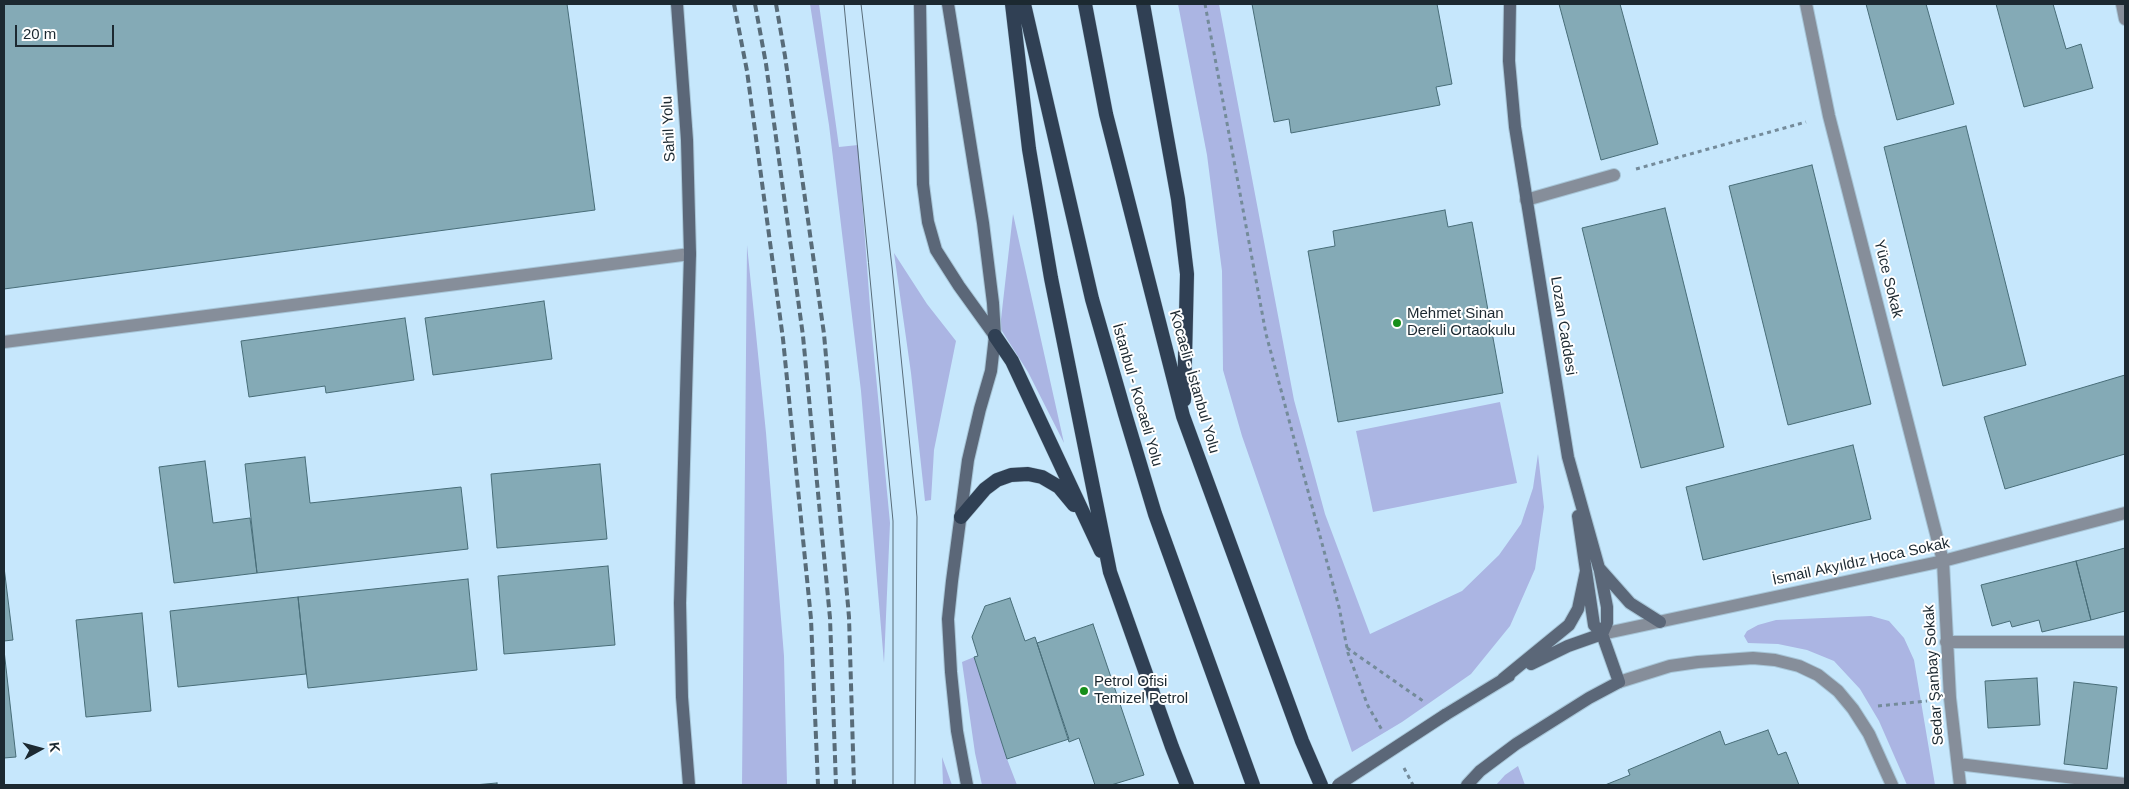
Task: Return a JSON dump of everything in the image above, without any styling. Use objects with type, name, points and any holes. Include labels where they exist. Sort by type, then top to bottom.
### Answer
[{"type":"highway","points":[[1012,4],[1029,149],[1050,268],[1110,572]]},
{"type":"highway","name":"İstanbul - Kocaeli Yolu","points":[[1024,4],[1092,299],[1154,514],[1253,785]]},
{"type":"highway","name":"Kocaeli - İstanbul Yolu","points":[[1086,4],[1106,114],[1183,416],[1302,741],[1321,785]]},
{"type":"highway","points":[[1143,4],[1178,199],[1188,274],[1183,416]]},
{"type":"highway","points":[[995,336],[1012,361],[1110,572],[1187,785]]},
{"type":"highway","points":[[961,517],[985,489],[997,480],[1011,475],[1028,474],[1042,477],[1059,487],[1071,500],[1110,572]]},
{"type":"main road","name":"Sahil Yolu","points":[[677,4],[687,140],[690,254],[680,603],[682,698],[689,785]]},
{"type":"main road","points":[[920,4],[923,184],[928,222],[936,250],[995,336]]},
{"type":"main road","points":[[948,4],[983,223],[995,336],[991,372],[968,460],[948,619],[950,672],[957,731],[967,785]]},
{"type":"main road","name":"Lozan Caddesi","points":[[1510,4],[1509,61],[1514,127],[1568,457],[1599,568],[1630,603],[1660,622]]},
{"type":"main road","points":[[1467,785],[1480,770],[1516,744],[1589,698],[1619,682],[1602,634],[1594,625],[1568,457]]},
{"type":"main road","points":[[1338,785],[1444,715],[1503,679],[1550,654],[1602,634],[1608,623],[1607,606],[1599,568]]},
{"type":"main road","points":[[1503,679],[1568,625],[1578,609],[1586,571]]},
{"type":"street","name":"Yüce Sokak","points":[[1806,4],[1829,116],[1943,561]]},
{"type":"street","points":[[2122,4],[2125,19]]},
{"type":"street","points":[[1526,200],[1614,175]]},
{"type":"street","points":[[4,342],[690,254]]},
{"type":"street","name":"İsmail Akyıldız Hoca Sokak","points":[[1602,634],[1943,561],[2125,513]]},
{"type":"street","name":"Sedar Şanbay Sokak","points":[[1943,561],[1950,698],[1960,785]]},
{"type":"street","points":[[1946,642],[2125,642]]},
{"type":"street","points":[[1619,682],[1670,666],[1698,662],[1754,658],[1775,660],[1799,666],[1818,675],[1838,691],[1854,709],[1869,734],[1892,785]]},
{"type":"street","points":[[1958,764],[2125,784]]},
{"type":"path","points":[[1205,4],[1266,334],[1338,607],[1347,648],[1368,706],[1386,737]]},
{"type":"path","points":[[1614,175],[1829,116]]},
{"type":"path","points":[[1347,648],[1444,715]]},
{"type":"path","points":[[1854,709],[1950,698]]},
{"type":"path","points":[[1400,761],[1413,785]]},
{"type":"shaded area","points":[[810,4],[819,4],[839,147],[858,145],[872,334],[890,523],[884,663],[861,391],[829,125]]},
{"type":"shaded area","points":[[1178,4],[1219,4],[1294,400],[1325,514],[1370,634],[1462,591],[1499,555],[1521,524],[1533,488],[1538,454],[1544,507],[1535,569],[1510,626],[1471,674],[1402,722],[1352,752],[1242,436],[1223,370],[1222,271],[1207,155]]},
{"type":"shaded area","points":[[1013,214],[1064,443],[1028,372],[1000,328]]},
{"type":"shaded area","points":[[747,245],[766,433],[784,656],[787,785],[742,785]]},
{"type":"shaded area","points":[[894,253],[927,304],[956,341],[934,450],[931,500],[925,501],[911,373]]},
{"type":"shaded area","points":[[1500,402],[1517,483],[1373,512],[1356,431]]},
{"type":"shaded area","points":[[1871,616],[1889,621],[1904,638],[1914,660],[1935,785],[1907,785],[1879,721],[1860,689],[1834,661],[1807,650],[1778,644],[1748,643],[1744,636],[1747,631],[1758,625],[1776,620]]},
{"type":"shaded area","points":[[974,657],[1017,785],[982,785],[975,753],[962,662]]},
{"type":"shaded area","points":[[942,757],[952,785],[943,785]]},
{"type":"shaded area","points":[[1518,766],[1525,785],[1496,785],[1505,775]]},
{"type":"building","points":[[4,4],[567,4],[595,210],[4,289]]},
{"type":"building","points":[[1252,4],[1437,4],[1452,84],[1436,87],[1440,105],[1291,133],[1289,119],[1274,122]]},
{"type":"building","points":[[1559,4],[1620,4],[1658,144],[1601,160]]},
{"type":"building","points":[[1866,4],[1926,4],[1954,104],[1897,120]]},
{"type":"building","points":[[1996,4],[2053,4],[2066,49],[2081,44],[2093,88],[2024,107]]},
{"type":"building","points":[[1966,126],[2026,365],[1943,386],[1884,147]]},
{"type":"building","points":[[1812,165],[1871,404],[1788,425],[1729,186]]},
{"type":"building","points":[[1665,208],[1724,447],[1641,468],[1582,228]]},
{"type":"building","points":[[1445,210],[1448,227],[1472,222],[1503,393],[1338,422],[1308,251],[1335,246],[1333,231]]},
{"type":"building","points":[[544,301],[552,359],[433,375],[425,318]]},
{"type":"building","points":[[405,318],[414,380],[326,393],[325,386],[249,397],[241,341]]},
{"type":"building","points":[[2125,375],[2125,454],[2005,489],[1984,417]]},
{"type":"building","points":[[1853,445],[1871,519],[1703,560],[1686,487]]},
{"type":"building","points":[[305,457],[310,503],[461,487],[468,549],[257,573],[245,464]]},
{"type":"building","points":[[205,461],[213,523],[250,518],[257,573],[174,583],[159,467]]},
{"type":"building","points":[[600,464],[607,539],[497,548],[491,474]]},
{"type":"building","points":[[2125,548],[2125,611],[2091,620],[2076,561]]},
{"type":"building","points":[[2076,561],[2091,620],[2042,632],[2039,620],[2012,627],[2010,621],[1992,626],[1981,585]]},
{"type":"building","points":[[608,566],[615,645],[504,654],[498,576]]},
{"type":"building","points":[[4,567],[13,640],[4,641]]},
{"type":"building","points":[[468,579],[477,670],[308,688],[298,597]]},
{"type":"building","points":[[298,597],[306,674],[178,687],[170,611]]},
{"type":"building","name":"Petrol Ofisi Temizel Petrol","points":[[1010,598],[1025,641],[1035,637],[1069,739],[1007,759],[974,657],[978,656],[972,637],[985,606]]},
{"type":"building","points":[[142,613],[151,711],[86,717],[76,620]]},
{"type":"building","name":"Petrol Ofisi Temizel Petrol","points":[[1093,624],[1144,775],[1111,785],[1095,785],[1079,738],[1069,742],[1037,643]]},
{"type":"building","points":[[4,650],[16,757],[4,758]]},
{"type":"building","points":[[2037,678],[2040,725],[1988,728],[1985,681]]},
{"type":"building","points":[[2074,682],[2117,687],[2107,769],[2064,764]]},
{"type":"building","points":[[1768,730],[1778,755],[1786,752],[1799,785],[1605,785],[1630,775],[1628,770],[1720,731],[1725,745]]},
{"type":"building","points":[[497,783],[497,785],[474,785]]},
{"type":"tram line","points":[[844,4],[893,521],[893,785]]},
{"type":"tram line","points":[[861,4],[892,267],[917,517],[915,785]]},
{"type":"railway","points":[[734,4],[747,71],[783,339],[811,619],[818,785]]},
{"type":"railway","points":[[755,4],[766,64],[803,336],[830,618],[836,785]]},
{"type":"railway","points":[[776,4],[824,334],[849,617],[854,785]]},
{"type":"place","name":"Mehmet Sinan Dereli Ortaokulu","points":[[1397,323]]},
{"type":"place","name":"Petrol Ofisi Temizel Petrol","points":[[1084,691]]}]
